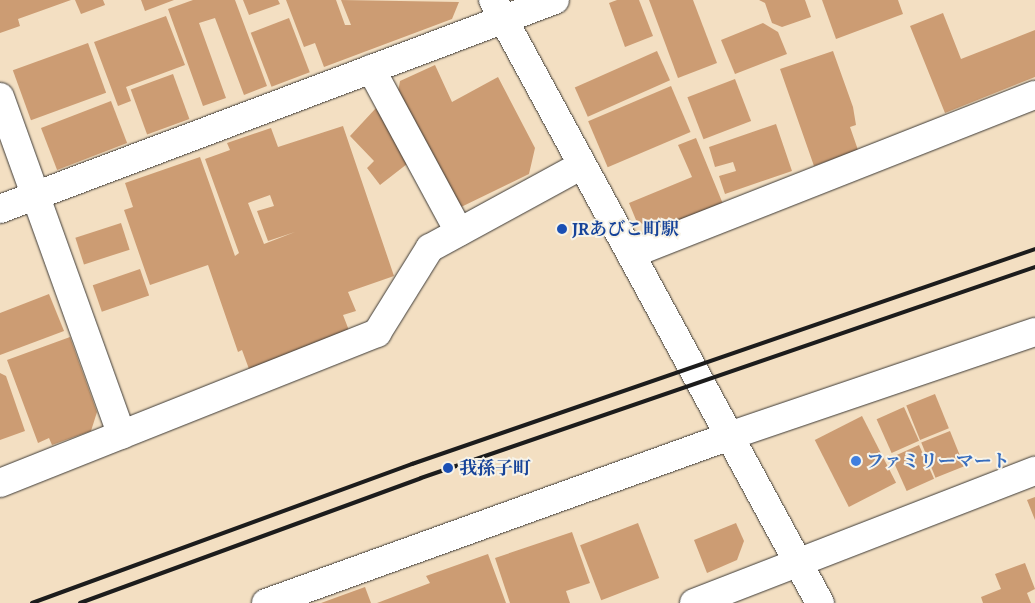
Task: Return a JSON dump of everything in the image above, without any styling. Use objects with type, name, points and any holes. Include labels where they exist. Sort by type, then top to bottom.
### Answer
[{"type":"street","points":[[0,209],[371,69],[498,10],[555,0]]},
{"type":"street","points":[[498,10],[820,603]]},
{"type":"street","points":[[371,69],[459,232]]},
{"type":"street","points":[[631,254],[1035,95]]},
{"type":"street","points":[[0,97],[37,195],[122,435]]},
{"type":"street","points":[[0,484],[377,333],[430,248],[582,165]]},
{"type":"street","points":[[266,603],[729,436],[1035,332]]},
{"type":"street","points":[[694,603],[1035,471]]},
{"type":"building","points":[[0,0],[71,0],[18,19],[20,26],[0,33]]},
{"type":"building","points":[[75,0],[103,0],[105,5],[81,14]]},
{"type":"building","points":[[141,0],[174,0],[145,11]]},
{"type":"building","points":[[193,0],[235,0],[267,86],[244,95],[215,18],[199,23],[226,98],[203,106],[168,9]]},
{"type":"building","points":[[243,0],[278,0],[280,4],[249,15]]},
{"type":"building","points":[[286,0],[336,0],[345,25],[351,25],[341,0],[459,2],[452,19],[324,67],[315,43],[304,47]]},
{"type":"building","points":[[617,0],[639,0],[653,36],[625,47],[609,3]]},
{"type":"building","points":[[649,0],[693,0],[717,63],[678,78]]},
{"type":"building","points":[[759,0],[805,0],[811,17],[782,27],[772,23],[765,3]]},
{"type":"building","points":[[822,0],[898,0],[903,14],[836,39]]},
{"type":"building","points":[[943,13],[961,59],[1035,30],[1035,77],[945,113],[910,26]]},
{"type":"building","points":[[166,16],[185,65],[126,87],[131,101],[118,106],[94,42]]},
{"type":"building","points":[[289,18],[310,72],[272,87],[251,33]]},
{"type":"building","points":[[763,23],[778,32],[787,54],[735,74],[721,40]]},
{"type":"building","points":[[88,43],[106,93],[31,120],[13,70]]},
{"type":"building","points":[[657,51],[670,80],[588,117],[575,88]]},
{"type":"building","points":[[833,51],[853,107],[856,125],[850,127],[858,150],[814,166],[780,69]]},
{"type":"building","points":[[435,65],[452,102],[498,77],[535,148],[529,174],[459,208],[398,92],[400,81]]},
{"type":"building","points":[[173,74],[189,119],[147,134],[131,89]]},
{"type":"building","points":[[735,79],[751,121],[704,139],[687,97]]},
{"type":"building","points":[[671,86],[691,132],[608,167],[588,121]]},
{"type":"building","points":[[111,101],[127,143],[57,170],[41,128]]},
{"type":"building","points":[[376,108],[407,164],[380,185],[367,168],[374,161],[350,136]]},
{"type":"building","points":[[776,124],[792,171],[725,194],[719,176],[736,171],[733,162],[715,167],[709,147]]},
{"type":"building","points":[[343,126],[394,276],[348,292],[356,311],[343,315],[350,333],[249,369],[242,350],[238,352],[208,265],[150,285],[124,210],[133,207],[125,183],[200,157],[235,256],[239,253],[205,159],[230,150],[227,143],[271,128],[278,147]],"holes":[[[270,195],[274,206],[257,211],[268,241],[295,232],[264,244],[248,203]]]},
{"type":"building","points":[[696,138],[723,204],[656,232],[636,220],[629,203],[692,177],[678,145]]},
{"type":"building","points":[[121,223],[130,250],[84,264],[75,238]]},
{"type":"building","points":[[140,269],[149,295],[102,312],[93,285]]},
{"type":"building","points":[[49,294],[64,331],[0,355],[0,313]]},
{"type":"building","points":[[70,337],[97,412],[91,431],[52,445],[49,438],[38,443],[7,360]]},
{"type":"building","points":[[0,373],[6,376],[25,431],[0,440]]},
{"type":"building","points":[[935,394],[949,428],[920,440],[906,406]]},
{"type":"building","points":[[904,407],[919,441],[892,453],[877,419]]},
{"type":"building","name":"ファミリーマート","points":[[862,416],[896,483],[849,507],[815,440]]},
{"type":"building","points":[[950,431],[964,466],[935,478],[921,443]]},
{"type":"building","points":[[919,445],[934,479],[907,491],[892,457]]},
{"type":"building","points":[[1035,497],[1035,520],[1027,500]]},
{"type":"building","points":[[638,523],[659,578],[601,600],[580,545]]},
{"type":"building","points":[[736,523],[744,541],[737,560],[707,573],[694,540]]},
{"type":"building","points":[[572,532],[590,583],[566,591],[570,603],[510,603],[495,558]]},
{"type":"building","points":[[488,554],[506,603],[377,603],[430,583],[426,576]]},
{"type":"building","points":[[1025,563],[1035,589],[1027,593],[1031,603],[983,603],[981,597],[1001,589],[995,574]]},
{"type":"building","points":[[365,587],[371,603],[321,603]]},
{"type":"railway","points":[[32,603],[412,464],[1035,249]]},
{"type":"railway","points":[[80,603],[421,478],[1035,267]]},
{"type":"place","name":"JRあびこ町駅","points":[[562,229]]},
{"type":"place","name":"ファミリーマート","points":[[856,461]]},
{"type":"place","name":"我孫子町","points":[[448,468]]}]
